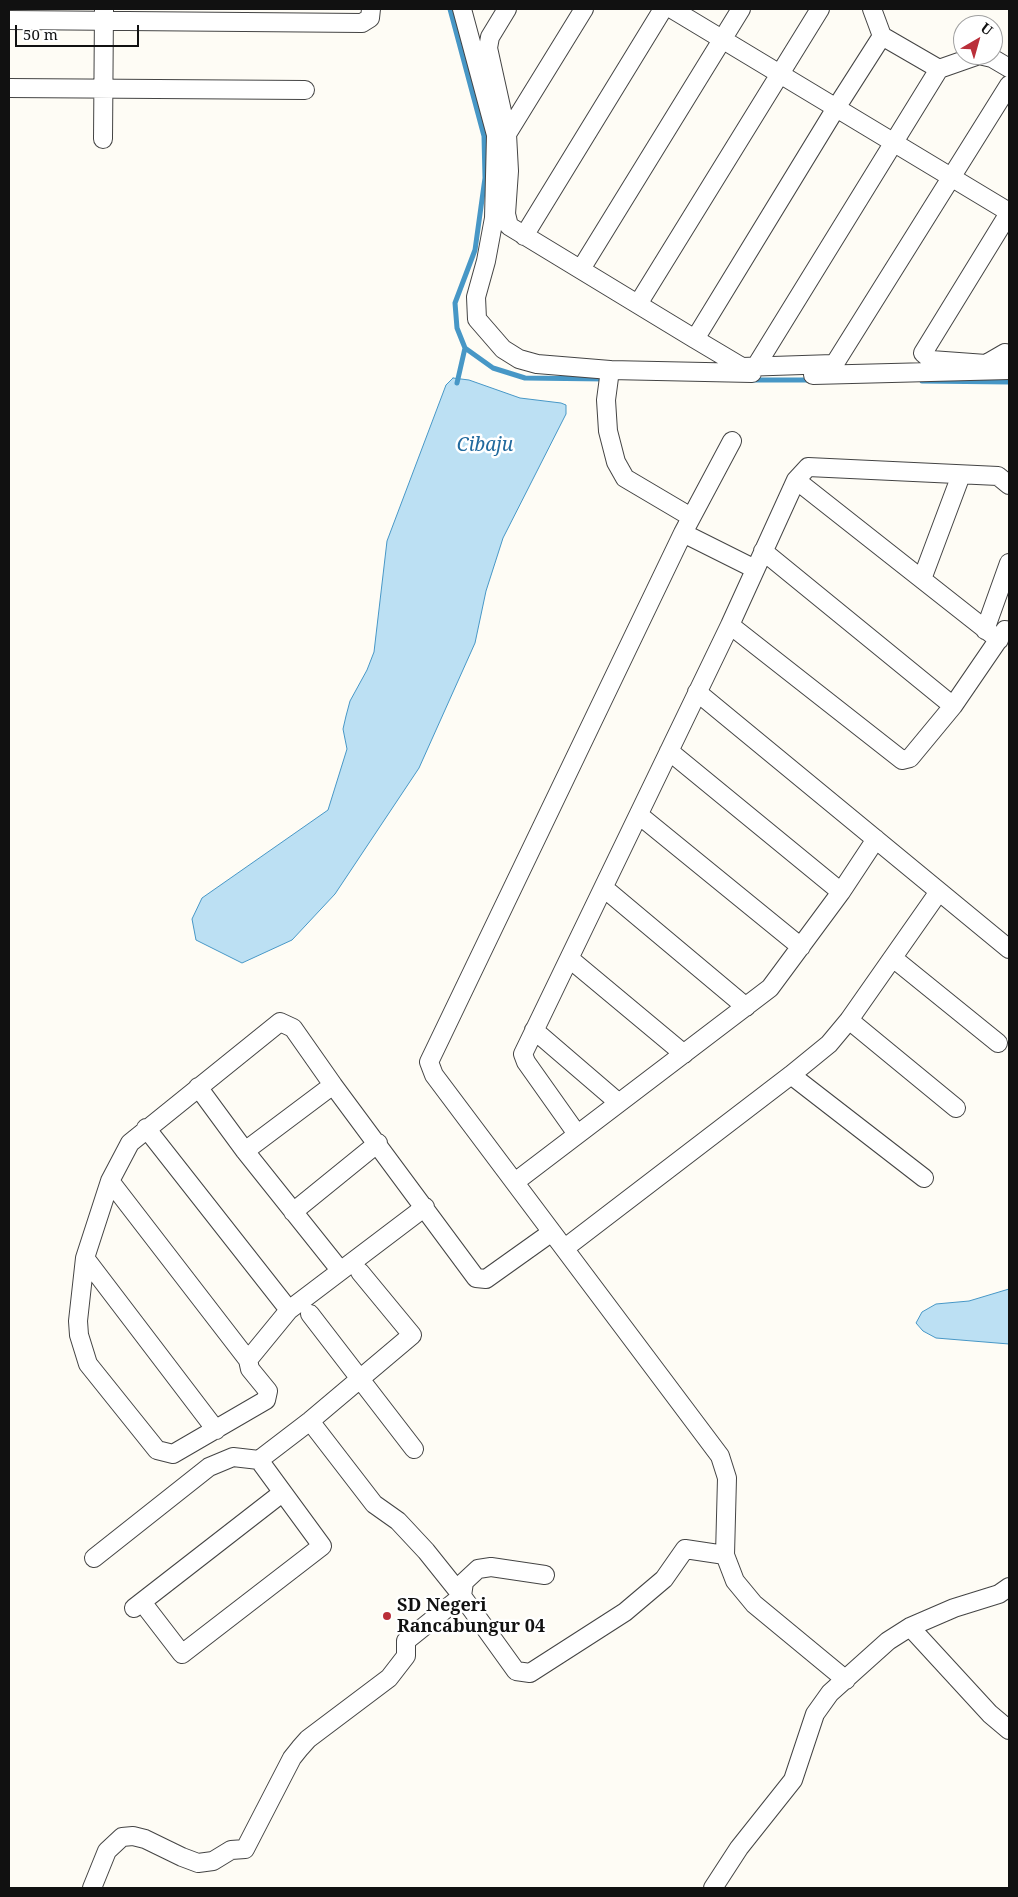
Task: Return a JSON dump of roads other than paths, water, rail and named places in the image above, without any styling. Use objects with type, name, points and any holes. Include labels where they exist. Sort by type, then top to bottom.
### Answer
[{"type":"street","points":[[9,20],[104,14],[362,23],[370,18],[371,9]]},
{"type":"street","points":[[462,9],[496,135],[494,218],[486,261],[476,297],[477,319],[503,349],[519,359],[537,364],[610,370],[844,376],[1009,370]]},
{"type":"street","points":[[507,9],[490,37],[488,48],[506,134],[509,171],[506,214],[508,226],[742,366],[833,364],[838,360],[1009,85]]},
{"type":"street","points":[[506,134],[584,9]]},
{"type":"street","points":[[524,236],[663,9]]},
{"type":"street","points":[[672,9],[1009,212],[924,353],[931,360],[986,364],[1008,351]]},
{"type":"street","points":[[581,269],[741,9]]},
{"type":"street","points":[[638,304],[820,9]]},
{"type":"street","points":[[872,9],[882,36],[939,69]]},
{"type":"street","points":[[103,138],[104,14]]},
{"type":"street","points":[[695,339],[882,36]]},
{"type":"street","points":[[756,366],[939,69],[979,55],[992,58],[1009,68]]},
{"type":"street","points":[[9,88],[306,90]]},
{"type":"street","points":[[610,370],[606,400],[608,431],[616,462],[624,478],[687,525],[756,569]]},
{"type":"street","points":[[732,441],[687,525],[429,1062],[434,1075],[720,1456],[727,1478],[725,1556],[735,1580],[754,1604],[846,1680]]},
{"type":"street","points":[[577,1134],[526,1062],[523,1054],[730,625],[796,480],[808,467],[998,476],[1009,485]]},
{"type":"street","points":[[922,579],[961,475]]},
{"type":"street","points":[[730,625],[902,760],[910,758],[953,706],[1004,636],[985,630],[796,480]]},
{"type":"street","points":[[763,551],[953,706]]},
{"type":"street","points":[[985,630],[1009,563]]},
{"type":"street","points":[[697,692],[876,839],[938,893],[1009,949]]},
{"type":"street","points":[[669,751],[841,892]]},
{"type":"street","points":[[639,815],[801,947]]},
{"type":"street","points":[[515,1182],[770,988],[841,892],[876,839]]},
{"type":"street","points":[[604,888],[746,1007]]},
{"type":"street","points":[[565,1248],[829,1044],[849,1020],[938,893]]},
{"type":"street","points":[[893,958],[998,1043]]},
{"type":"street","points":[[570,959],[684,1054]]},
{"type":"street","points":[[849,1020],[956,1108]]},
{"type":"street","points":[[110,1181],[248,1360],[250,1369],[268,1392],[266,1400],[173,1454],[156,1450],[88,1364],[79,1335],[85,1258],[110,1181],[130,1143],[146,1128],[280,1022],[294,1028],[333,1085],[378,1143],[476,1278],[486,1279],[552,1232]]},
{"type":"street","points":[[534,1030],[618,1103]]},
{"type":"street","points":[[791,1075],[924,1178]]},
{"type":"street","points":[[245,1150],[333,1085]]},
{"type":"street","points":[[198,1087],[293,1212],[340,1270]]},
{"type":"street","points":[[146,1128],[289,1310]]},
{"type":"street","points":[[293,1212],[378,1143]]},
{"type":"street","points":[[248,1360],[289,1310],[425,1207]]},
{"type":"street","points":[[85,1258],[216,1430]]},
{"type":"street","points":[[94,1558],[209,1467],[233,1457],[259,1460],[310,1421],[412,1334],[360,1272]]},
{"type":"street","points":[[310,1314],[414,1449]]},
{"type":"street","points":[[310,1421],[374,1504],[398,1521],[426,1551],[462,1596],[516,1671],[530,1672],[625,1612],[664,1579],[685,1549],[725,1556]]},
{"type":"street","points":[[259,1460],[322,1546],[182,1654],[138,1605],[282,1493]]},
{"type":"street","points":[[92,1888],[107,1851],[122,1837],[133,1836],[146,1839],[182,1857],[198,1862],[213,1861],[231,1850],[245,1849],[292,1758],[300,1748],[308,1739],[389,1678],[406,1656],[406,1641],[462,1596],[464,1582],[478,1569],[490,1567],[545,1576]]},
{"type":"street","points":[[713,1888],[739,1848],[793,1780],[815,1714],[830,1693],[888,1641],[910,1627],[954,1608],[999,1594],[1009,1587]]},
{"type":"street","points":[[910,1627],[990,1714],[1009,1730]]},
{"type":"water","name":"Cibaju","points":[[453,378],[469,380],[520,398],[561,403],[566,405],[566,414],[503,538],[486,591],[475,643],[419,768],[335,894],[292,940],[242,963],[196,940],[192,919],[202,898],[328,810],[347,749],[343,729],[350,701],[367,670],[374,652],[387,541],[446,385]]},
{"type":"water","points":[[1009,1289],[1009,1344],[936,1338],[923,1331],[916,1323],[922,1312],[936,1304],[969,1301]]},
{"type":"waterway","points":[[450,9],[484,136],[485,178],[475,250],[455,303],[457,328],[465,348],[493,368],[525,378],[606,379]]},
{"type":"waterway","points":[[457,383],[465,348]]},
{"type":"waterway","points":[[752,380],[811,380]]},
{"type":"waterway","points":[[922,381],[1009,382]]},
{"type":"place","name":"SD Negeri Rancabungur 04","points":[[387,1616]]}]
